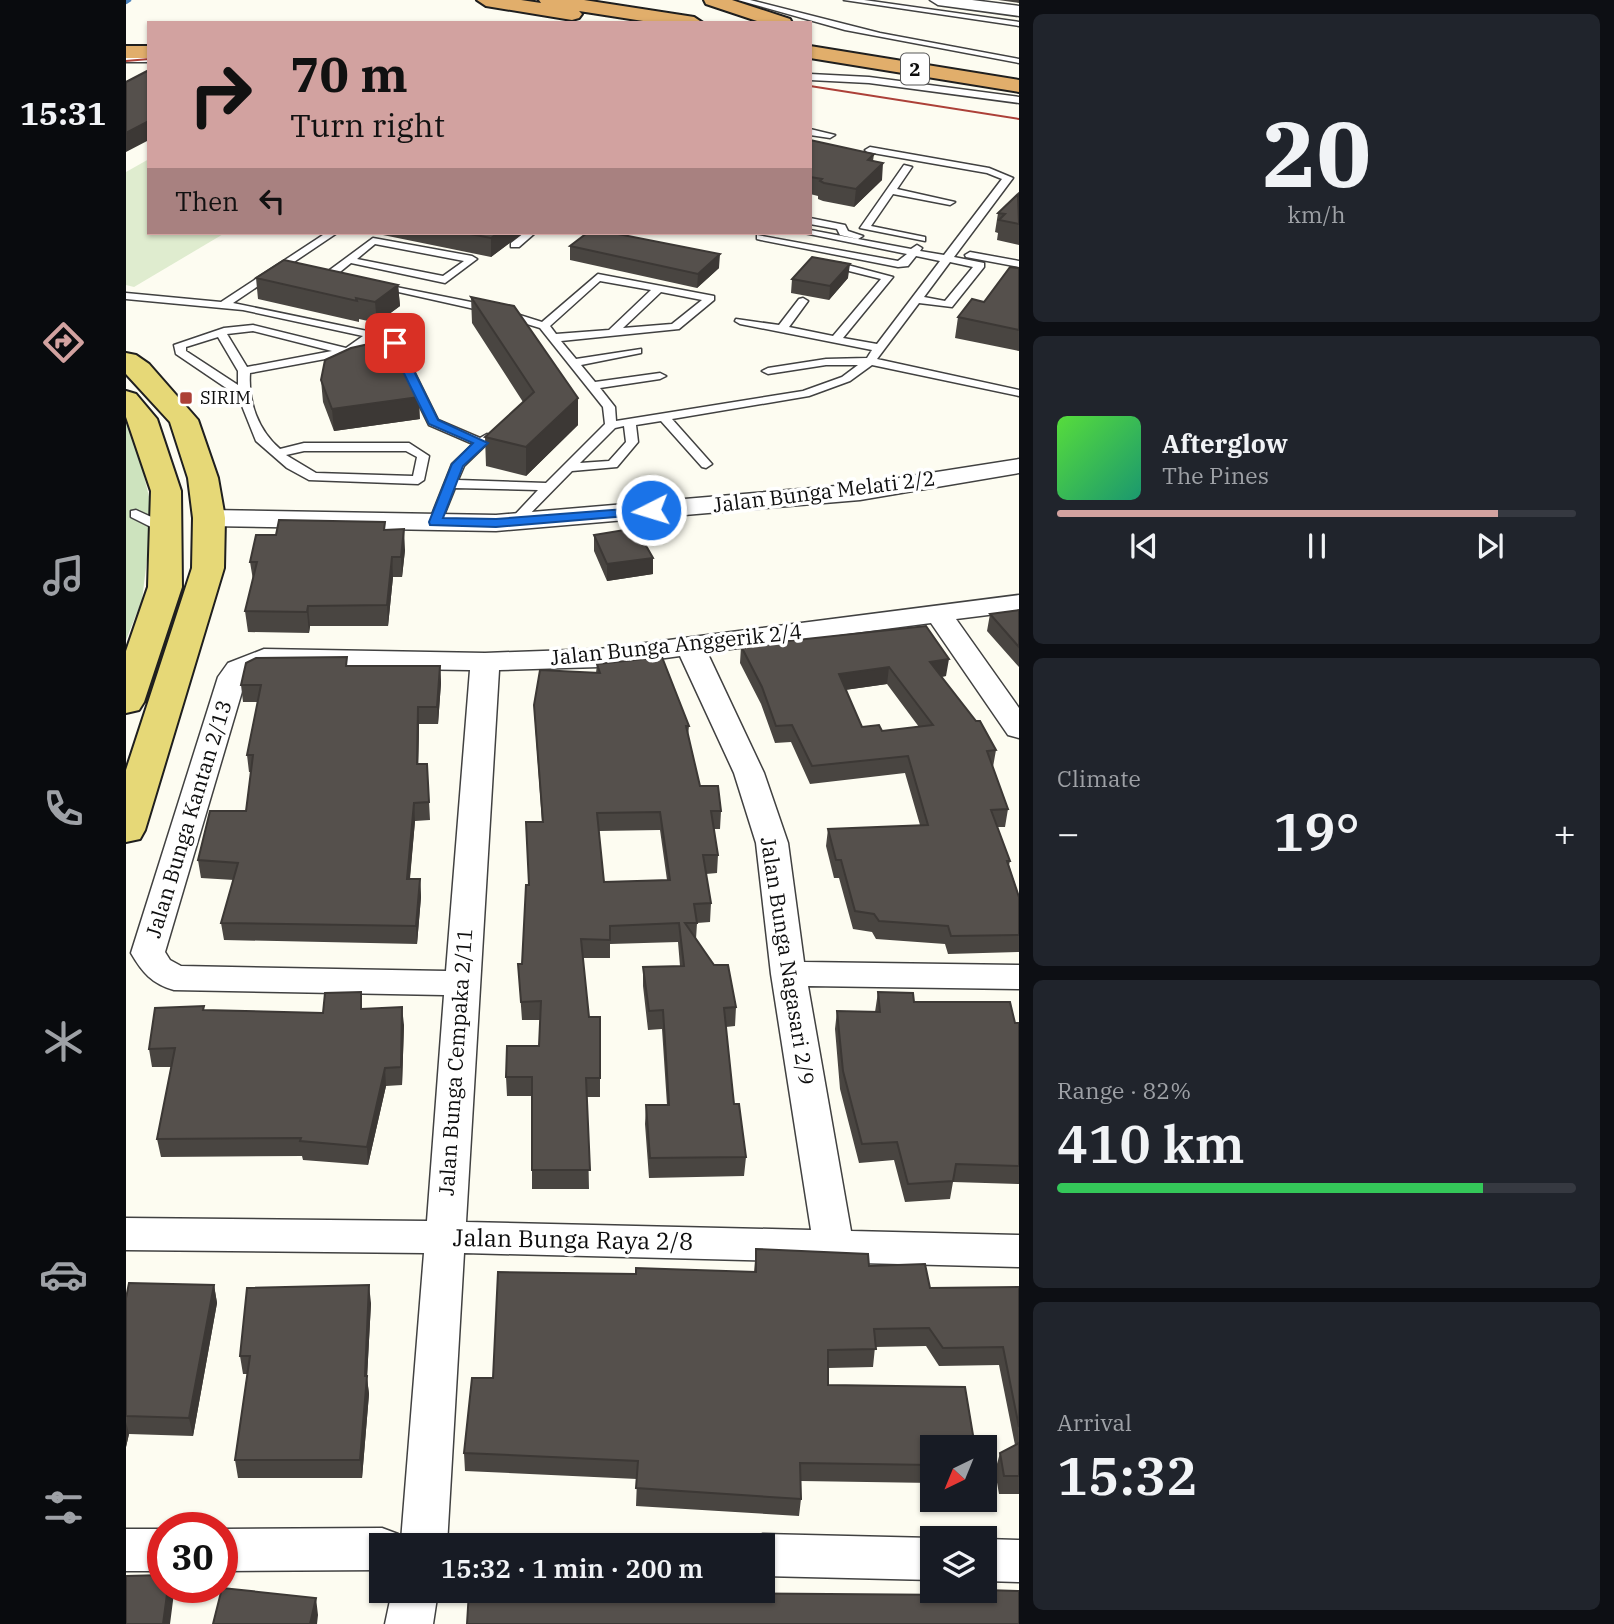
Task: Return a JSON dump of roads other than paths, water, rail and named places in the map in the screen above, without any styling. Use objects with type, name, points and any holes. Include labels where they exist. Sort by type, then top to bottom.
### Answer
[{"type":"highway","points":[[486,0],[617,21]]},
{"type":"highway","points":[[548,0],[681,21]]},
{"type":"highway","points":[[713,0],[777,21]]},
{"type":"highway","points":[[812,30],[936,54],[1011,75]]},
{"type":"highway","name":"2","points":[[812,41],[1011,75]]},
{"type":"highway","name":"2","points":[[812,52],[1011,75]]},
{"type":"highway","points":[[812,71],[1011,75]]},
{"type":"main road","points":[[126,362],[139,370],[184,420],[203,478],[209,517],[208,568],[126,830]]},
{"type":"main road","points":[[126,400],[143,419],[166,491],[165,587],[126,702]]},
{"type":"street","points":[[938,0],[1019,11]]},
{"type":"street","name":"Jalan Bunga Melati 2/2","points":[[209,517],[513,522],[860,492],[1019,466]]},
{"type":"street","name":"Jalan Bunga Anggerik 2/4","points":[[249,662],[264,658],[485,662],[599,658],[1019,603]]},
{"type":"street","points":[[938,613],[1019,729]]},
{"type":"street","name":"Jalan Bunga Nagasari 2/9","points":[[691,647],[749,773],[772,843],[788,974],[834,1246]]},
{"type":"street","name":"Jalan Bunga Kantan 2/13","points":[[249,662],[238,668],[232,677],[148,953],[158,968],[174,978],[462,983]]},
{"type":"street","name":"Jalan Bunga Cempaka 2/11","points":[[425,1533],[485,662]]},
{"type":"street","points":[[788,974],[1019,977]]},
{"type":"street","name":"Jalan Bunga Raya 2/8","points":[[126,1234],[444,1237],[1019,1251]]},
{"type":"street","points":[[238,1550],[369,1549]]},
{"type":"street","points":[[126,1550],[147,1550]]},
{"type":"street","points":[[775,1556],[920,1559]]},
{"type":"street","points":[[997,1560],[1019,1561]]},
{"type":"street","points":[[409,1624],[413,1603]]},
{"type":"lane","points":[[742,0],[825,24],[928,46],[1011,75]]},
{"type":"lane","points":[[848,0],[1019,24]]},
{"type":"lane","points":[[812,77],[869,80],[1019,100]]},
{"type":"lane","points":[[812,132],[830,135]]},
{"type":"lane","points":[[871,139],[984,160],[989,171]]},
{"type":"lane","points":[[513,522],[611,425],[806,394],[846,379],[870,361],[948,255],[993,204],[1007,176],[870,150]]},
{"type":"lane","points":[[859,159],[1019,186]]},
{"type":"lane","points":[[907,167],[865,228],[921,239]]},
{"type":"lane","points":[[891,191],[950,202]]},
{"type":"lane","points":[[761,237],[898,264],[904,264],[919,246],[844,233],[841,227],[812,220]]},
{"type":"lane","points":[[812,234],[912,253],[1019,264]]},
{"type":"lane","points":[[223,305],[290,266],[329,235]]},
{"type":"lane","points":[[515,244],[527,235]]},
{"type":"lane","points":[[345,277],[325,273],[349,260],[373,241],[472,259],[445,280],[349,260]]},
{"type":"lane","points":[[916,299],[948,305],[980,265],[948,255]]},
{"type":"lane","points":[[831,271],[840,266],[888,277],[835,340]]},
{"type":"lane","points":[[544,326],[597,277],[710,299],[675,327],[553,338]]},
{"type":"lane","points":[[371,283],[491,309],[544,326],[609,407],[611,425]]},
{"type":"lane","points":[[613,332],[658,289]]},
{"type":"lane","points":[[128,299],[223,305],[265,311],[372,335],[395,343],[433,422],[482,443]]},
{"type":"lane","points":[[782,329],[803,301]]},
{"type":"lane","points":[[253,328],[265,311]]},
{"type":"lane","points":[[740,321],[879,348]]},
{"type":"lane","points":[[243,394],[178,349],[180,345],[221,332],[253,328],[348,352]]},
{"type":"lane","points":[[221,332],[244,371],[243,394],[260,438],[291,465],[313,477],[418,480],[423,456],[409,447],[304,447],[278,453]]},
{"type":"lane","points":[[244,371],[348,352],[372,335]]},
{"type":"lane","points":[[573,363],[636,351]]},
{"type":"lane","points":[[768,371],[826,362],[870,361],[1019,393]]},
{"type":"lane","points":[[592,386],[660,376]]},
{"type":"lane","points":[[664,417],[706,464]]},
{"type":"lane","points":[[568,468],[613,464],[632,442],[630,422]]},
{"type":"lane","points":[[435,522],[458,464],[500,426]]},
{"type":"lane","points":[[450,484],[549,487]]},
{"type":"lane","points":[[136,514],[166,529]]},
{"type":"tram line","points":[[126,61],[147,59]]},
{"type":"tram line","points":[[812,86],[1019,119]]},
{"type":"place","name":"SIRIM","points":[[186,398]]}]
